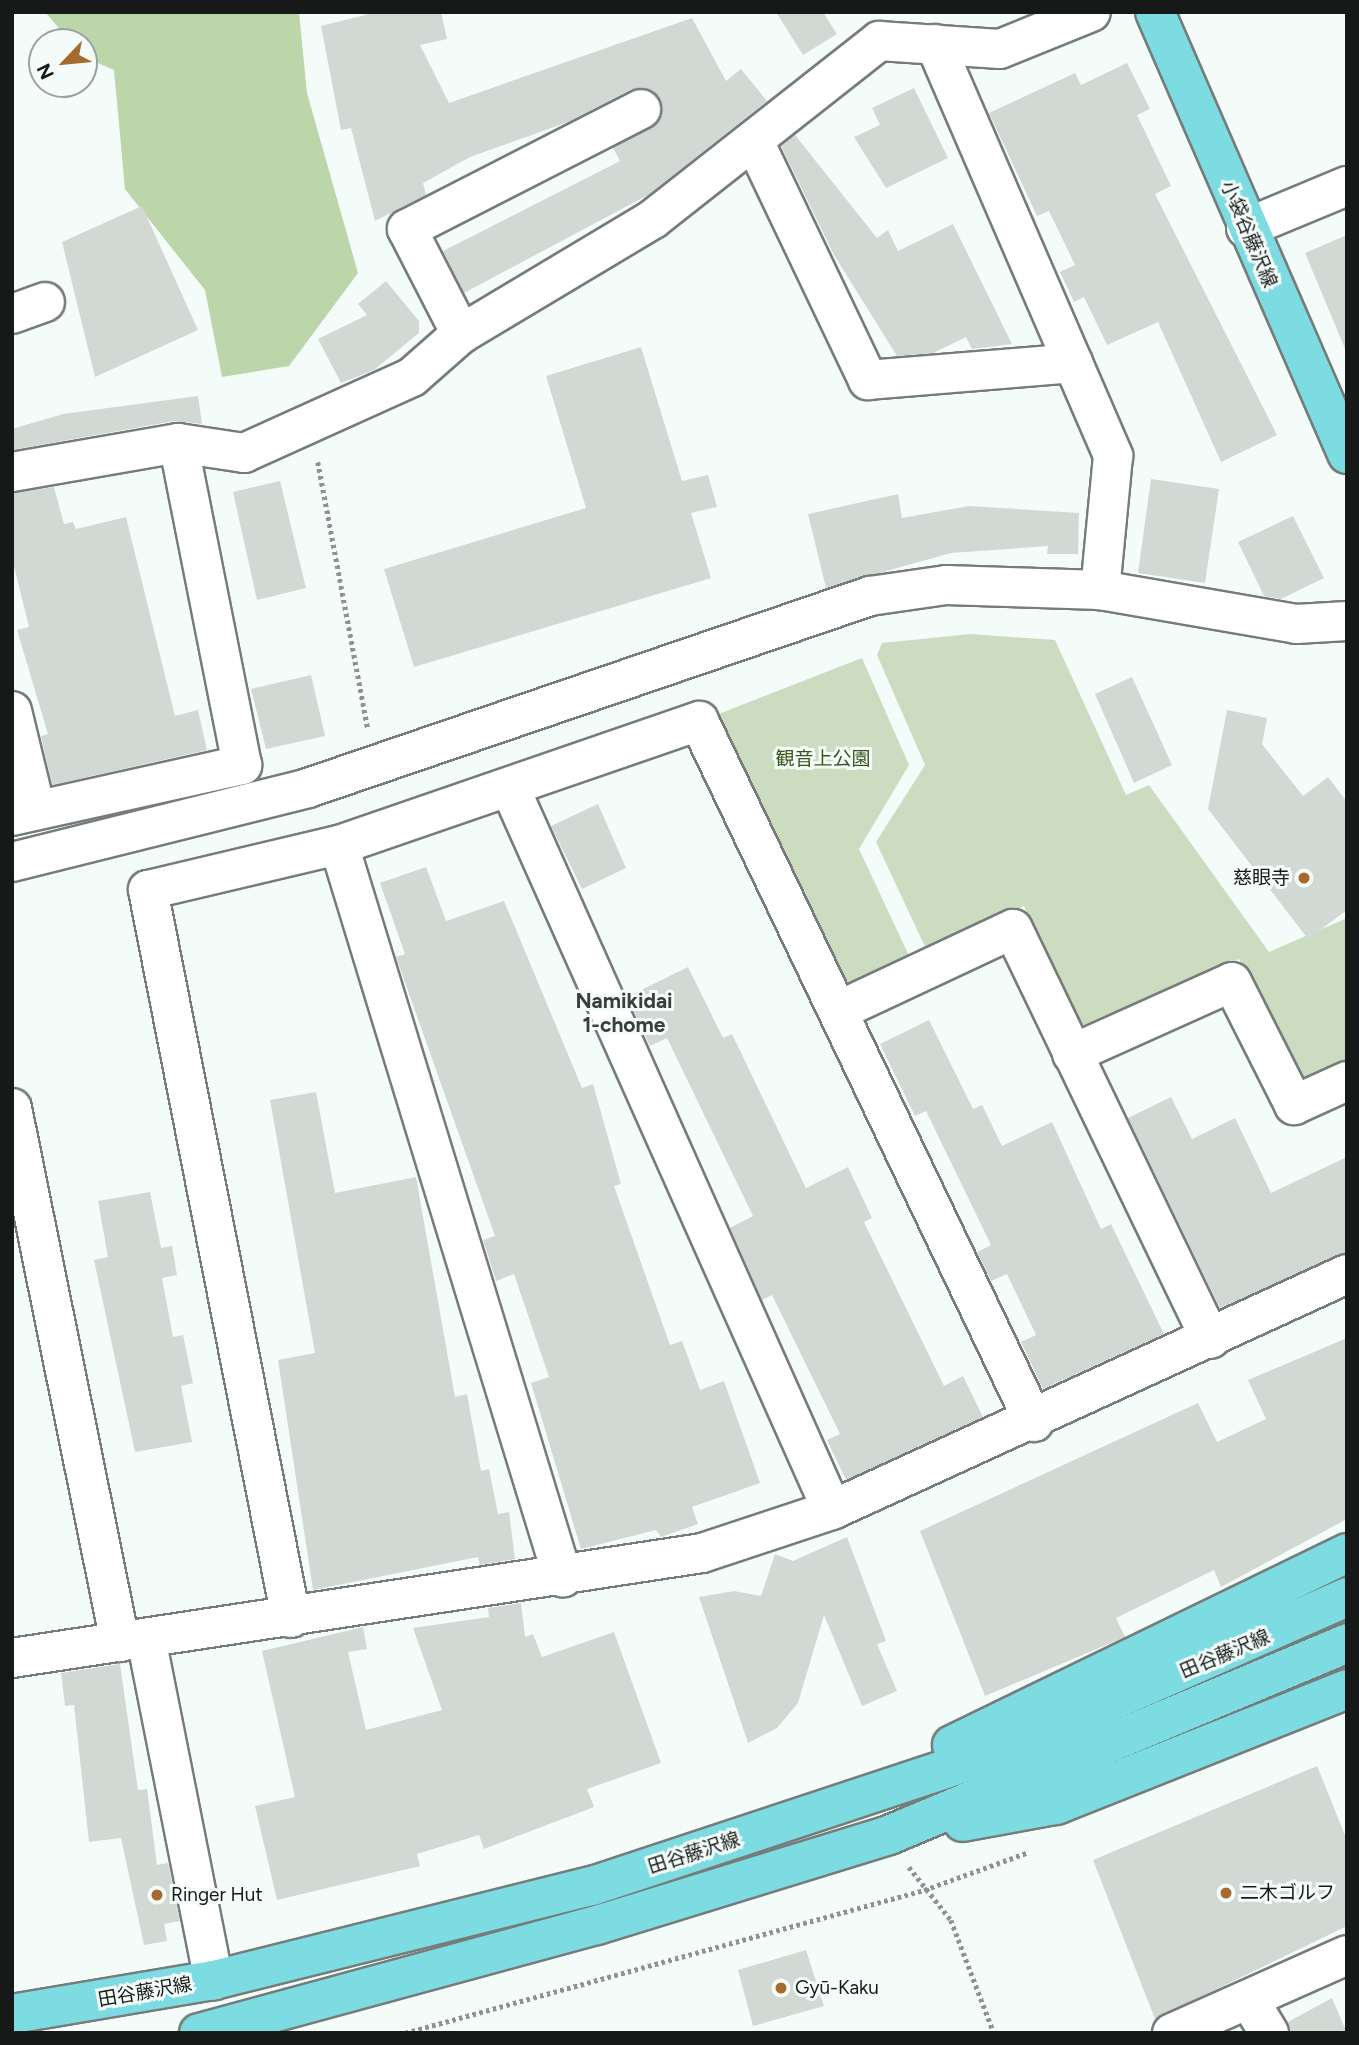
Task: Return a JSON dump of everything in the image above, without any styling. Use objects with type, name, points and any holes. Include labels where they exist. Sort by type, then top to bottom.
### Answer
[{"type":"main road","name":"小袋谷藤沢線","points":[[1155,12],[1347,454]]},
{"type":"main road","points":[[812,1814],[1347,1553]]},
{"type":"main road","name":"田谷藤沢線","points":[[12,2014],[214,1980],[592,1886],[996,1752],[1347,1597]]},
{"type":"main road","name":"田谷藤沢線","points":[[207,2032],[597,1925],[889,1835],[1347,1643]]},
{"type":"main road","points":[[889,1835],[1056,1805],[1347,1689]]},
{"type":"street","points":[[12,472],[178,443],[244,453],[412,377],[461,334],[653,219],[879,41],[1000,49],[1091,12]]},
{"type":"street","points":[[935,44],[1113,456],[1100,590]]},
{"type":"street","points":[[461,334],[407,229],[641,109]]},
{"type":"street","points":[[754,141],[868,380],[1073,363]]},
{"type":"street","points":[[1247,228],[1347,186]]},
{"type":"street","points":[[12,710],[24,813],[242,765],[178,443]]},
{"type":"street","points":[[12,862],[308,788],[870,596],[946,585],[1100,590],[1296,624],[1347,621]]},
{"type":"street","points":[[290,1618],[148,890],[339,845],[511,790],[699,721],[1034,1422]]},
{"type":"street","points":[[511,790],[832,1510]]},
{"type":"street","points":[[339,845],[563,1578]]},
{"type":"street","points":[[838,1011],[1013,929],[1210,1339]]},
{"type":"street","points":[[1072,1054],[1232,982],[1294,1105],[1347,1082]]},
{"type":"street","points":[[12,1108],[133,1640],[214,1980]]},
{"type":"street","points":[[12,1658],[563,1578],[702,1553],[832,1510],[1034,1422],[1347,1275]]},
{"type":"street","points":[[1172,2033],[1260,2018],[1347,1955]]},
{"type":"path","points":[[311,424],[370,735],[357,738]]},
{"type":"path","points":[[889,1835],[924,1890],[951,1920],[994,2033]]},
{"type":"path","points":[[405,2033],[924,1890],[1041,1847]]},
{"type":"green space","points":[[45,12],[299,12],[307,93],[358,273],[289,366],[222,377],[205,290],[125,189],[114,70],[98,63],[98,28],[59,28]]},
{"type":"green space","points":[[970,634],[1055,640],[1126,795],[1149,785],[1269,952],[1347,918],[1347,1063],[1310,1080],[1297,1074],[1239,959],[1094,1029],[1078,1022],[1024,906],[928,953],[876,842],[925,765],[877,655],[882,643]]},
{"type":"green space","name":"観音上公園","points":[[862,658],[909,765],[859,849],[911,960],[848,990],[716,715]]},
{"type":"building","points":[[377,12],[441,12],[447,39],[420,45],[449,103],[692,18],[726,81],[741,69],[767,101],[648,195],[464,293],[443,251],[620,161],[613,148],[659,121],[661,100],[652,90],[632,89],[568,122],[470,157],[423,183],[426,195],[375,221],[351,128],[341,130],[321,26]]},
{"type":"building","points":[[776,12],[823,12],[837,34],[803,55]]},
{"type":"building","points":[[1127,63],[1150,109],[1137,115],[1171,186],[1155,194],[1277,435],[1221,462],[1158,322],[1107,345],[1084,297],[1074,302],[1060,272],[1075,265],[1049,211],[1037,216],[989,113],[1075,73],[1081,85]]},
{"type":"building","points":[[914,88],[948,158],[886,188],[854,137],[880,125],[872,108]]},
{"type":"building","points":[[795,135],[877,238],[888,230],[898,251],[953,224],[1012,344],[972,349],[966,337],[933,353],[897,356],[834,255],[781,146]]},
{"type":"building","points":[[142,206],[198,330],[95,377],[62,242]]},
{"type":"building","points":[[1347,235],[1347,351],[1346,351],[1305,253]]},
{"type":"building","points":[[386,281],[419,321],[419,333],[374,370],[341,383],[318,339],[367,315],[358,304]]},
{"type":"building","points":[[641,347],[682,481],[708,475],[717,507],[691,513],[711,578],[414,667],[384,569],[586,508],[546,376]]},
{"type":"building","points":[[198,396],[202,424],[174,421],[12,450],[12,429],[63,414]]},
{"type":"building","points":[[1151,479],[1219,489],[1205,583],[1138,573]]},
{"type":"building","points":[[280,481],[306,588],[257,600],[233,492]]},
{"type":"building","points":[[54,487],[64,524],[73,522],[76,529],[126,517],[175,716],[198,710],[207,750],[52,785],[41,736],[48,734],[17,630],[29,627],[12,558],[12,493]]},
{"type":"building","points":[[898,494],[902,518],[969,506],[1079,513],[1078,554],[1047,554],[1048,546],[951,553],[826,588],[808,514]]},
{"type":"building","points":[[1293,516],[1324,578],[1281,599],[1264,596],[1238,542]]},
{"type":"building","points":[[311,675],[325,736],[266,749],[251,689]]},
{"type":"building","points":[[1132,677],[1172,765],[1134,783],[1095,694]]},
{"type":"building","points":[[1227,710],[1267,718],[1262,744],[1303,796],[1328,777],[1347,802],[1347,910],[1308,939],[1208,809]]},
{"type":"building","points":[[598,804],[626,868],[582,889],[551,826]]},
{"type":"building","points":[[426,867],[446,921],[504,901],[582,1088],[593,1084],[621,1184],[614,1186],[670,1345],[682,1341],[700,1390],[724,1381],[760,1483],[692,1507],[698,1524],[661,1537],[656,1530],[581,1549],[531,1383],[549,1377],[514,1274],[496,1281],[483,1240],[495,1236],[396,957],[405,954],[380,883]]},
{"type":"building","points":[[688,967],[723,1038],[732,1034],[806,1188],[848,1167],[872,1218],[864,1222],[944,1386],[963,1376],[983,1417],[846,1480],[827,1440],[840,1434],[772,1295],[762,1300],[730,1228],[753,1216],[667,1038],[650,1046],[627,997]]},
{"type":"building","points":[[929,1020],[973,1109],[982,1105],[1002,1146],[1052,1122],[1101,1229],[1111,1224],[1164,1334],[1043,1389],[1021,1342],[1036,1335],[1007,1274],[991,1281],[977,1252],[991,1245],[926,1111],[915,1116],[880,1044]]},
{"type":"building","points":[[316,1092],[335,1193],[416,1177],[455,1397],[467,1394],[481,1471],[489,1469],[498,1514],[509,1512],[515,1559],[480,1565],[478,1557],[313,1590],[278,1360],[315,1353],[270,1100]]},
{"type":"building","points":[[1171,1097],[1192,1139],[1235,1118],[1271,1193],[1347,1157],[1347,1253],[1220,1308],[1128,1118]]},
{"type":"building","points":[[150,1192],[161,1248],[172,1246],[177,1275],[162,1278],[173,1337],[183,1335],[193,1383],[181,1386],[192,1442],[135,1452],[94,1260],[108,1257],[98,1201]]},
{"type":"building","points":[[1347,1338],[1347,1519],[1221,1587],[1214,1570],[1116,1618],[1125,1637],[985,1696],[920,1531],[1198,1403],[1217,1442],[1266,1419],[1248,1380]]},
{"type":"building","points":[[847,1537],[886,1641],[877,1644],[897,1691],[862,1706],[824,1615],[798,1703],[777,1728],[748,1743],[699,1597],[734,1591],[761,1596],[775,1554],[793,1561]]},
{"type":"building","points":[[521,1603],[525,1637],[533,1634],[542,1657],[614,1632],[661,1763],[587,1789],[594,1807],[484,1849],[479,1835],[417,1854],[420,1866],[277,1900],[255,1806],[295,1797],[262,1651],[363,1627],[367,1649],[348,1652],[366,1730],[442,1710],[413,1628],[489,1617],[488,1608]]},
{"type":"building","points":[[120,1664],[138,1790],[147,1789],[157,1865],[168,1863],[180,1921],[164,1924],[167,1941],[144,1945],[121,1838],[89,1842],[74,1705],[65,1706],[61,1673]]},
{"type":"building","name":"二木ゴルフ","points":[[1317,1766],[1347,1840],[1347,1926],[1155,2019],[1093,1860]]},
{"type":"building","name":"Gyū-Kaku","points":[[806,1950],[824,2006],[753,2026],[738,1970]]},
{"type":"building","points":[[1332,1998],[1347,2033],[1291,2033],[1288,2022]]},
{"type":"place","name":"慈眼寺","points":[[1304,878]]},
{"type":"place","name":"二木ゴルフ","points":[[1226,1893]]},
{"type":"place","name":"Ringer Hut","points":[[157,1895]]},
{"type":"place","name":"Gyū-Kaku","points":[[781,1988]]},
{"type":"district","name":"Namikidai 1-chome","points":[[624,1013]]}]
